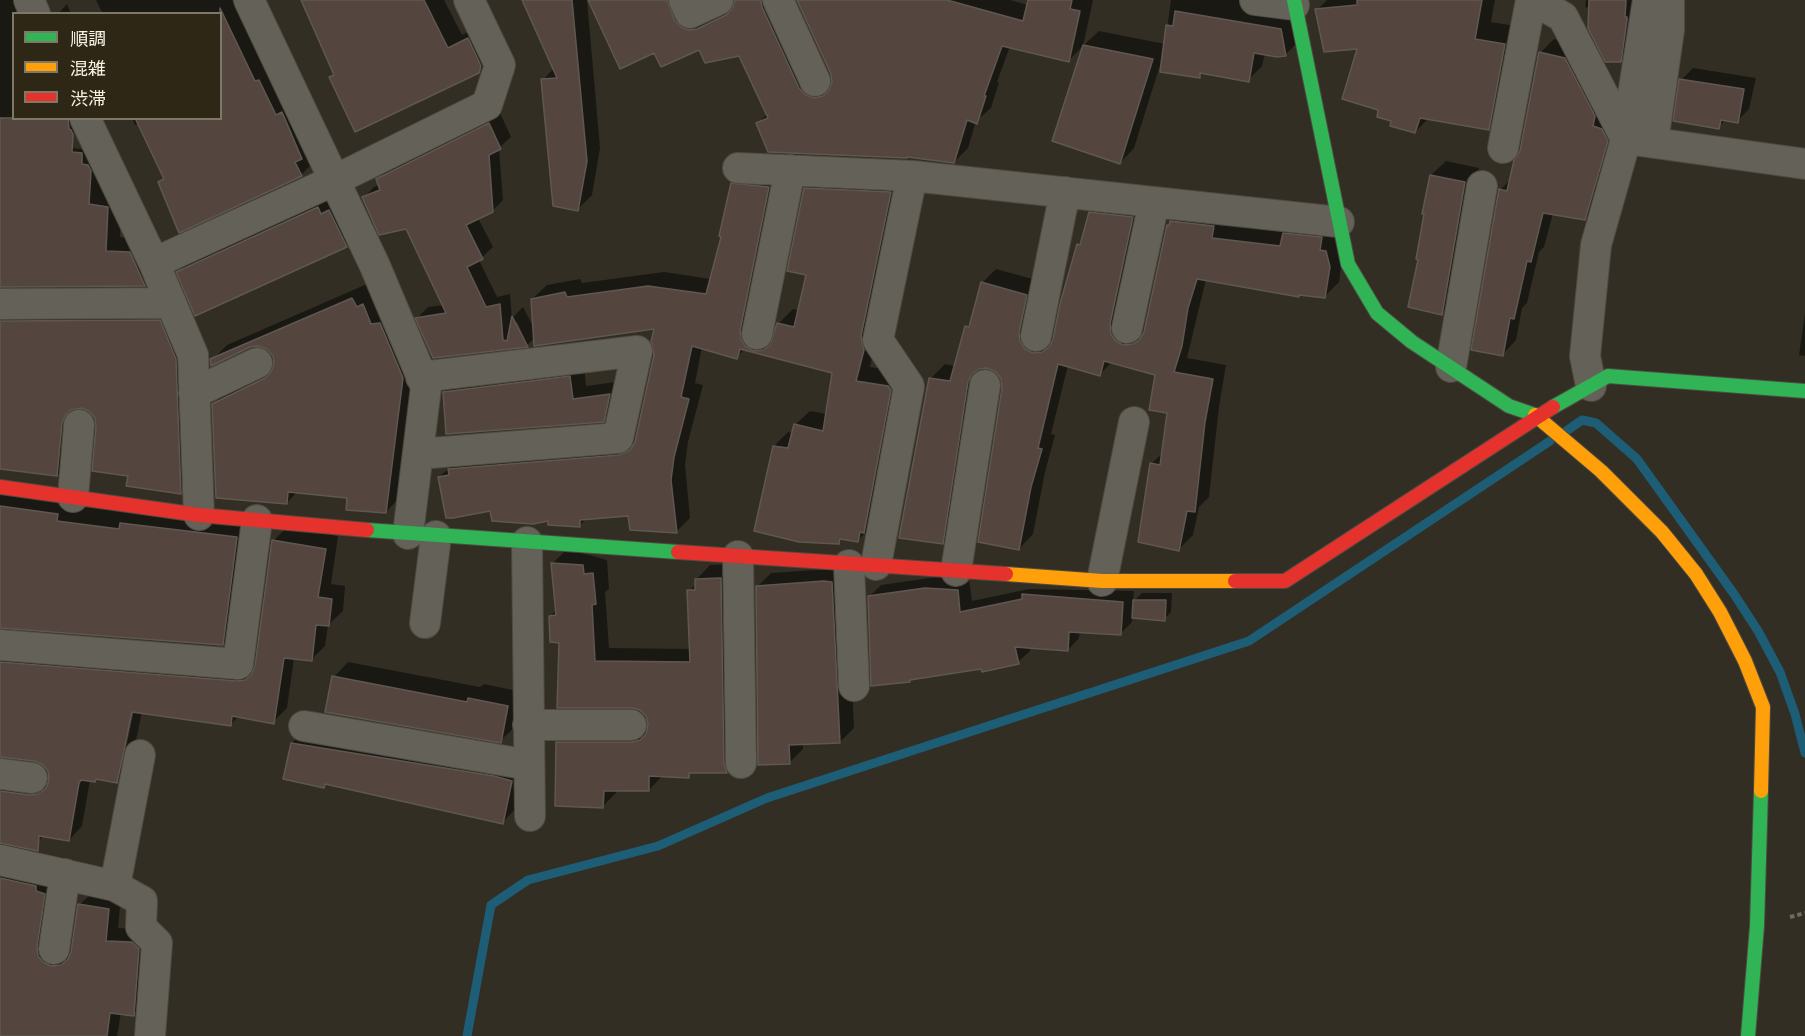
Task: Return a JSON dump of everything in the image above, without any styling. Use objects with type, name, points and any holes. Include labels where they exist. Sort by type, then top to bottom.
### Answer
[{"type":"street","points":[[249,0],[375,266],[426,387],[418,454],[425,623]]},
{"type":"street","points":[[154,263],[335,180],[487,105],[500,64],[469,0]]},
{"type":"street","points":[[684,0],[690,14],[718,0]]},
{"type":"street","points":[[778,0],[815,81]]},
{"type":"street","points":[[1255,0],[1294,2],[1348,264],[1377,313],[1412,342],[1509,406],[1537,416],[1601,471],[1655,524],[1696,574],[1735,639],[1763,707],[1757,926],[1748,1036]]},
{"type":"street","points":[[1503,148],[1532,0],[1565,9],[1640,140]]},
{"type":"street","points":[[1640,140],[1648,0]]},
{"type":"street","points":[[1591,386],[1585,356],[1596,245],[1640,140],[1669,30],[1669,0]]},
{"type":"street","points":[[86,120],[154,263],[193,355],[199,515]]},
{"type":"street","points":[[1640,140],[1805,164]]},
{"type":"street","points":[[738,168],[912,176],[1339,222]]},
{"type":"street","points":[[756,334],[790,170]]},
{"type":"street","points":[[854,686],[863,565],[909,386],[878,339],[912,176]]},
{"type":"street","points":[[1451,367],[1482,186]]},
{"type":"street","points":[[1036,336],[1065,192]]},
{"type":"street","points":[[1127,328],[1154,202]]},
{"type":"street","points":[[0,304],[171,303]]},
{"type":"street","points":[[418,454],[618,438],[637,351],[421,377]]},
{"type":"street","points":[[194,393],[257,363]]},
{"type":"street","points":[[0,487],[199,515],[422,535],[1102,581],[1285,581],[1537,416],[1608,376],[1805,391]]},
{"type":"street","points":[[956,571],[985,385]]},
{"type":"street","points":[[1102,581],[1134,422]]},
{"type":"street","points":[[73,497],[79,425]]},
{"type":"street","points":[[0,645],[238,664],[257,520]]},
{"type":"street","points":[[526,542],[530,816]]},
{"type":"street","points":[[738,556],[741,763]]},
{"type":"street","points":[[528,725],[631,725]]},
{"type":"street","points":[[304,726],[529,765]]},
{"type":"street","points":[[116,886],[140,754]]},
{"type":"street","points":[[0,774],[32,778]]},
{"type":"street","points":[[0,860],[116,886],[142,900],[141,927],[158,943],[150,1036]]},
{"type":"street","points":[[54,950],[64,874]]},
{"type":"building","points":[[301,0],[424,0],[448,48],[468,38],[481,66],[479,73],[355,132],[329,77],[334,75]]},
{"type":"building","points":[[522,0],[572,0],[587,161],[578,211],[553,206],[541,79],[557,78]]},
{"type":"building","points":[[588,0],[667,0],[675,21],[681,27],[689,30],[697,29],[726,15],[732,9],[735,0],[761,0],[762,7],[799,88],[806,95],[814,98],[823,96],[829,90],[832,82],[831,74],[797,0],[947,0],[1023,21],[1028,0],[1072,0],[1070,9],[1080,11],[1069,62],[1002,46],[984,96],[986,96],[977,124],[967,120],[954,163],[907,157],[768,152],[756,123],[768,118],[739,56],[705,63],[699,50],[661,67],[654,53],[620,69]]},
{"type":"building","points":[[1357,0],[1482,0],[1475,39],[1505,44],[1489,130],[1420,118],[1415,133],[1390,126],[1391,121],[1377,117],[1378,110],[1342,99],[1357,49],[1324,52],[1315,9],[1357,5]]},
{"type":"building","points":[[1589,0],[1626,0],[1625,17],[1627,20],[1621,62],[1605,62],[1588,28]]},
{"type":"building","points":[[1175,11],[1281,29],[1286,56],[1277,57],[1254,53],[1249,82],[1200,73],[1200,78],[1160,72],[1166,25],[1173,26]]},
{"type":"building","points":[[222,12],[255,81],[259,80],[276,115],[282,112],[302,159],[295,162],[302,176],[179,233],[158,182],[164,179],[136,120],[222,120]]},
{"type":"building","points":[[1083,45],[1153,59],[1120,164],[1052,141]]},
{"type":"building","points":[[1539,52],[1565,58],[1595,116],[1593,126],[1602,129],[1608,141],[1585,220],[1543,213],[1531,262],[1527,261],[1514,319],[1510,318],[1503,356],[1471,350],[1499,189],[1507,191],[1514,160],[1520,151]]},
{"type":"building","points":[[1679,79],[1744,89],[1738,123],[1721,120],[1719,129],[1673,121]]},
{"type":"building","points":[[0,118],[68,120],[69,129],[73,134],[72,152],[82,153],[82,164],[88,165],[91,171],[89,204],[108,207],[106,251],[130,252],[145,286],[0,287]]},
{"type":"building","points":[[489,123],[501,149],[489,155],[493,212],[466,225],[483,259],[467,267],[486,307],[500,304],[503,340],[507,341],[512,316],[528,347],[433,358],[415,318],[446,313],[406,229],[379,235],[362,197],[380,190],[376,179]]},
{"type":"building","points":[[1430,175],[1465,182],[1442,315],[1408,307],[1418,260],[1416,259],[1424,214],[1422,214]]},
{"type":"building","points":[[731,183],[769,187],[740,331],[745,346],[754,351],[763,350],[770,345],[777,323],[794,327],[806,275],[787,271],[804,188],[891,192],[861,336],[864,350],[856,381],[888,386],[891,390],[864,533],[860,532],[858,542],[840,539],[839,544],[799,542],[754,531],[773,446],[788,448],[794,424],[823,431],[832,373],[740,349],[737,359],[692,346],[681,397],[689,399],[674,457],[671,480],[677,533],[630,530],[628,516],[580,520],[580,527],[548,525],[548,521],[533,524],[492,521],[490,511],[446,518],[438,477],[449,475],[448,469],[619,455],[630,450],[635,442],[654,355],[651,342],[654,329],[534,346],[531,299],[565,292],[567,297],[648,286],[706,294],[721,237],[719,236]]},
{"type":"building","points":[[318,207],[321,214],[329,210],[347,247],[195,316],[176,272]]},
{"type":"building","points":[[1089,212],[1133,217],[1110,324],[1111,334],[1123,345],[1133,344],[1144,332],[1167,225],[1169,226],[1170,221],[1214,226],[1212,238],[1280,246],[1283,233],[1322,237],[1320,250],[1326,251],[1330,267],[1325,298],[1299,295],[1299,297],[1197,279],[1174,372],[1213,379],[1205,422],[1195,512],[1187,511],[1179,551],[1138,542],[1150,463],[1160,465],[1167,413],[1149,410],[1155,375],[1104,361],[1100,376],[1058,364],[1038,448],[1042,449],[1031,487],[1019,550],[978,542],[1002,388],[1001,379],[996,372],[987,368],[979,369],[972,374],[968,382],[943,544],[899,538],[929,378],[950,381],[965,326],[969,327],[981,282],[1027,295],[1019,333],[1020,341],[1025,349],[1033,353],[1042,352],[1049,347],[1053,339],[1077,244],[1080,245]]},
{"type":"building","points":[[352,298],[357,307],[363,304],[371,324],[380,323],[403,378],[386,513],[346,510],[347,498],[288,492],[287,504],[216,498],[212,404],[265,378],[271,372],[274,364],[273,356],[267,349],[258,346],[250,347],[211,366],[210,359]]},
{"type":"building","points":[[160,320],[176,359],[181,494],[126,486],[128,476],[92,471],[95,418],[89,411],[81,408],[71,410],[62,423],[57,476],[0,469],[0,321]]},
{"type":"building","points":[[570,376],[573,399],[610,394],[604,422],[446,434],[443,392]]},
{"type":"building","points":[[0,506],[58,514],[57,521],[119,529],[120,523],[237,537],[223,645],[0,628]]},
{"type":"building","points":[[272,540],[326,549],[318,597],[332,599],[329,626],[316,625],[312,661],[284,658],[274,724],[232,716],[231,726],[132,712],[117,783],[96,779],[95,782],[81,780],[69,841],[39,836],[38,851],[0,843],[0,791],[38,794],[46,788],[49,780],[48,771],[42,764],[0,757],[0,662],[245,680],[251,675],[255,666]]},
{"type":"building","points":[[551,563],[583,565],[584,574],[593,573],[596,604],[592,605],[595,661],[690,662],[687,590],[695,590],[695,579],[721,578],[724,763],[727,773],[689,773],[689,778],[649,776],[649,791],[604,791],[603,808],[555,806],[556,742],[632,742],[640,740],[646,734],[648,724],[646,716],[640,710],[632,708],[557,708],[559,643],[550,642],[549,616],[556,615]]},
{"type":"building","points":[[832,582],[840,743],[789,745],[790,764],[758,765],[756,586]]},
{"type":"building","points":[[925,588],[958,590],[960,612],[1022,599],[1022,594],[1123,602],[1121,635],[1069,632],[1068,651],[1015,647],[1019,664],[982,672],[981,669],[910,680],[910,682],[871,686],[868,596]]},
{"type":"building","points":[[1133,600],[1166,600],[1165,621],[1132,618]]},
{"type":"building","points":[[332,676],[467,702],[468,698],[508,706],[501,743],[325,712]]},
{"type":"building","points":[[291,743],[494,776],[512,781],[503,824],[325,784],[324,788],[283,779]]},
{"type":"building","points":[[0,878],[36,886],[36,891],[45,894],[37,947],[38,956],[51,966],[61,965],[68,959],[78,904],[109,909],[106,941],[132,942],[139,949],[134,1016],[110,1013],[107,1036],[0,1036]]},
{"type":"waterway","points":[[1565,432],[1582,420],[1596,423],[1637,459],[1758,631],[1780,672],[1795,714],[1805,753]]},
{"type":"waterway","points":[[467,1036],[491,905],[528,880],[658,846],[767,798],[1249,641],[1550,441]]},
{"type":"traffic: fast","points":[[1294,0],[1348,264],[1377,313],[1412,342],[1509,406],[1535,415]]},
{"type":"traffic: fast","points":[[1553,407],[1608,376],[1805,391]]},
{"type":"traffic: fast","points":[[367,530],[678,552]]},
{"type":"traffic: fast","points":[[1748,1036],[1757,926],[1761,791]]},
{"type":"traffic: slow","points":[[1535,415],[1601,471],[1662,532],[1696,574],[1720,612],[1745,661],[1763,707],[1761,791]]},
{"type":"traffic: slow","points":[[1006,574],[1102,581],[1235,581]]},
{"type":"traffic: jam","points":[[1235,581],[1285,581],[1553,407]]},
{"type":"traffic: jam","points":[[0,487],[199,515],[367,530]]},
{"type":"traffic: jam","points":[[678,552],[1006,574]]}]
